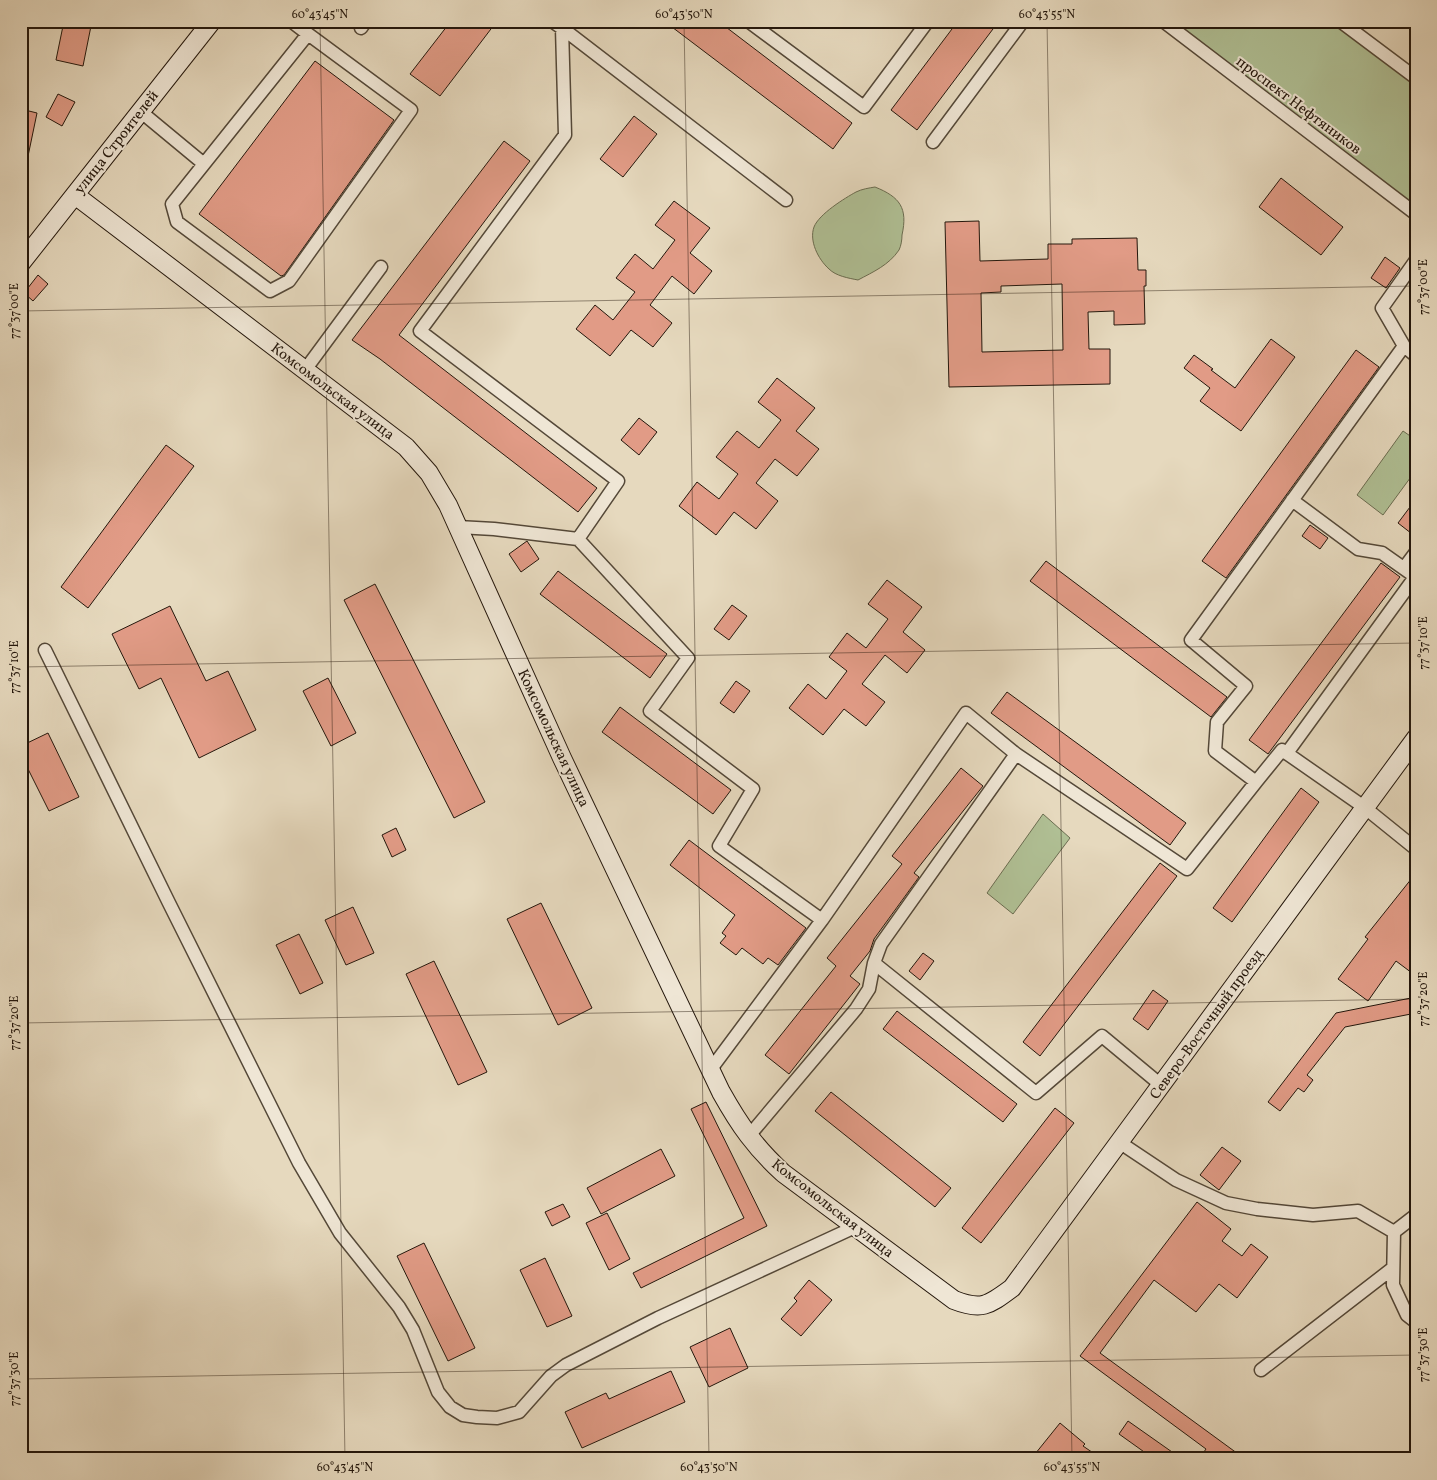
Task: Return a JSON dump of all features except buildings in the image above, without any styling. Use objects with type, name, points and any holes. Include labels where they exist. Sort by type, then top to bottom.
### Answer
[{"type":"street","name":"улица Строителей","points":[[21,263],[212,21]]},
{"type":"street","points":[[291,21],[411,110],[289,282],[270,291],[178,222],[172,204],[308,34]]},
{"type":"street","points":[[748,21],[864,107],[928,21]]},
{"type":"street","points":[[933,142],[1023,21]]},
{"type":"street","name":"проспект Нефтяников","points":[[1163,21],[1416,214]]},
{"type":"street","points":[[1340,21],[1416,78]]},
{"type":"street","points":[[561,24],[786,200]]},
{"type":"street","points":[[561,24],[565,135],[420,331],[618,480],[578,539]]},
{"type":"street","points":[[140,111],[204,164]]},
{"type":"street","name":"Комсомольская улица","points":[[75,195],[406,446],[429,473],[448,505],[562,758],[710,1069],[733,1114],[748,1137],[783,1172],[954,1300],[970,1306],[990,1304]]},
{"type":"street","points":[[1416,260],[1382,308],[1404,346],[1416,356]]},
{"type":"street","points":[[305,370],[381,267]]},
{"type":"street","points":[[1256,782],[1215,752],[1217,722],[1246,686],[1191,640],[1404,346]]},
{"type":"street","points":[[1287,753],[1415,577],[1382,553],[1358,549],[1292,500]]},
{"type":"street","points":[[458,527],[494,529],[578,539],[688,658],[650,711],[753,789],[720,846],[822,920]]},
{"type":"street","points":[[1404,568],[1416,552]]},
{"type":"street","points":[[46,650],[299,1163],[340,1233],[399,1307],[408,1322],[438,1392],[450,1407],[463,1415],[477,1417],[497,1418],[519,1412],[551,1376],[566,1365],[658,1318],[855,1226]]},
{"type":"street","points":[[710,1069],[822,920],[966,713],[1016,754],[1187,869],[1282,750],[1364,808],[1416,849]]},
{"type":"street","name":"Северо-Восточный проезд","points":[[990,1304],[1012,1288],[1416,738]]},
{"type":"street","points":[[748,1137],[856,1010],[869,989],[874,963],[881,944],[1016,754]]},
{"type":"street","points":[[874,963],[1036,1093],[1102,1036],[1161,1085]]},
{"type":"street","points":[[1119,1142],[1176,1180],[1226,1203],[1257,1209],[1313,1215],[1358,1211],[1394,1232]]},
{"type":"street","points":[[1394,1232],[1416,1215]]},
{"type":"street","points":[[1394,1232],[1393,1284],[1407,1315],[1416,1322]]},
{"type":"street","points":[[1261,1370],[1394,1268]]},
{"type":"green space","points":[[1167,21],[1332,21],[1416,85],[1416,207]]},
{"type":"green space","points":[[875,187],[896,199],[903,211],[904,226],[900,248],[886,264],[858,280],[839,275],[829,269],[818,255],[813,238],[814,227],[821,217],[839,202],[858,191]]},
{"type":"green space","points":[[1403,431],[1416,440],[1416,470],[1383,515],[1357,495]]},
{"type":"green space","points":[[1043,814],[1070,838],[1013,914],[987,893]]}]
